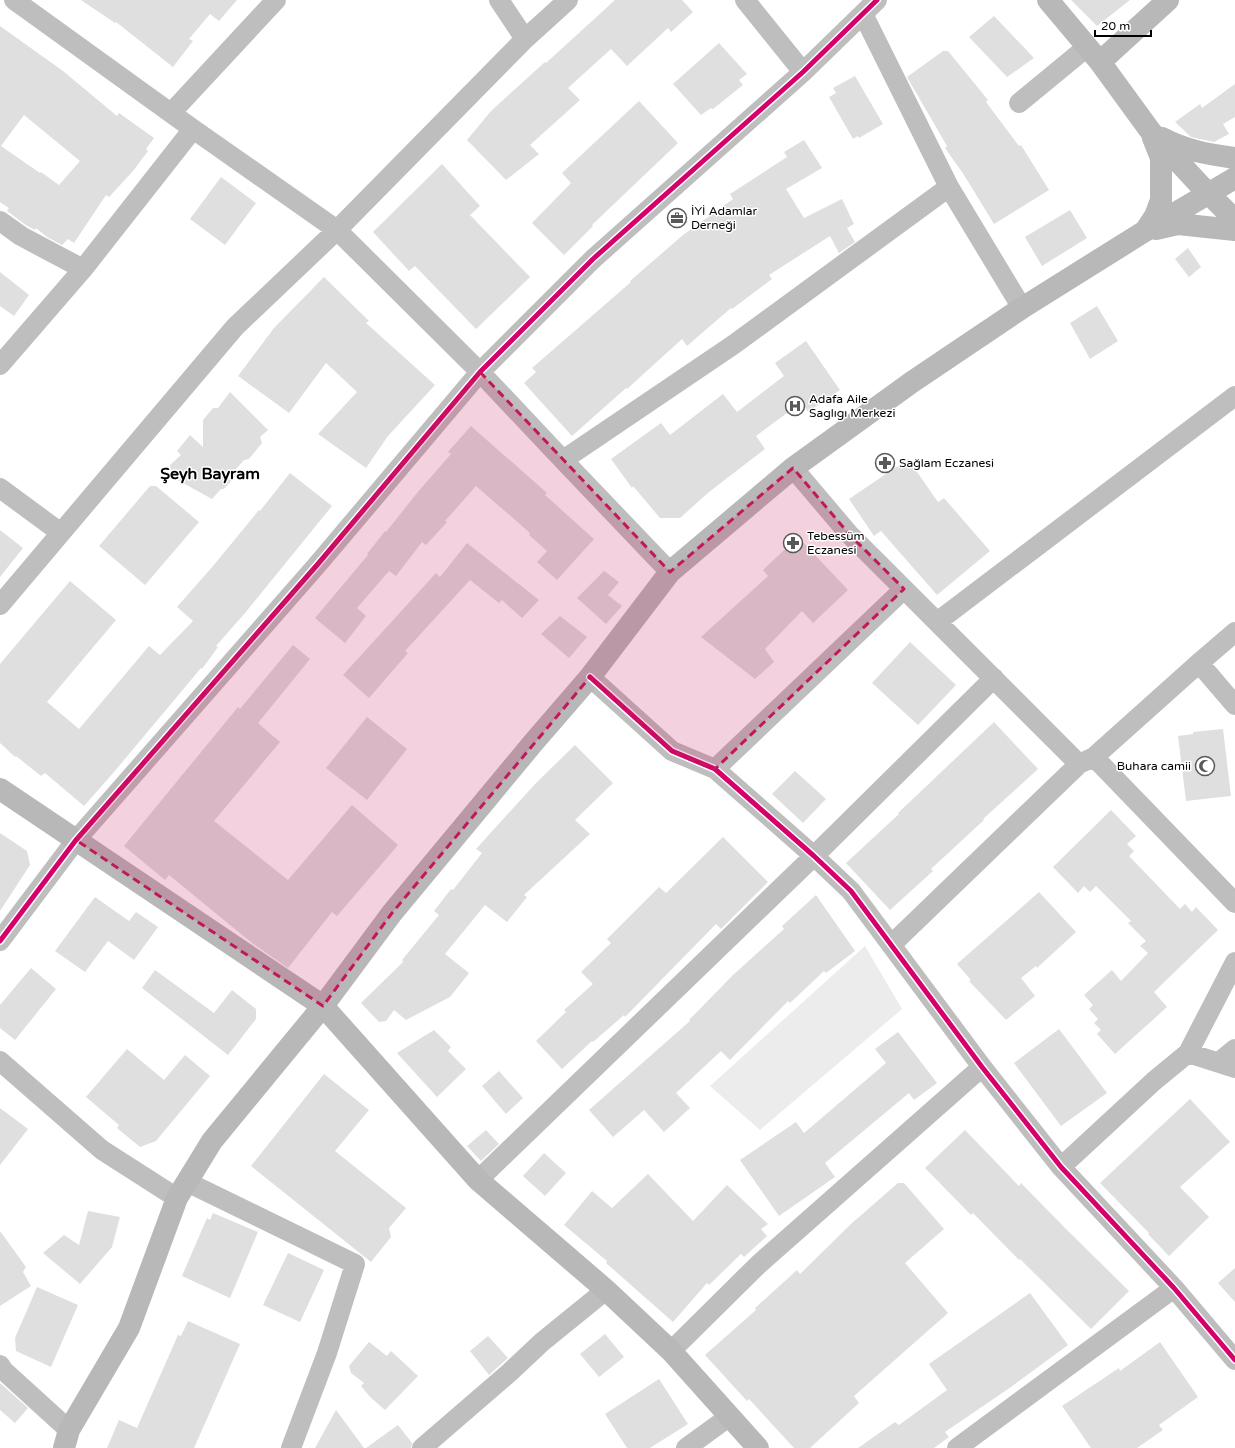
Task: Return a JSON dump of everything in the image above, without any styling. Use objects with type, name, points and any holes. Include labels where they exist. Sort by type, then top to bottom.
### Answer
[{"type":"main road","points":[[1048,0],[1093,54],[1151,132],[1235,220]]},
{"type":"main road","points":[[1093,54],[1168,0]]},
{"type":"main road","points":[[1151,132],[1178,146],[1206,154],[1235,158]]},
{"type":"main road","points":[[1145,231],[1156,216],[1161,200],[1161,158],[1151,132]]},
{"type":"main road","points":[[67,1439],[129,1328],[182,1190],[212,1141],[323,1006],[392,913],[533,743],[590,678],[670,572],[794,468],[912,382],[1022,308],[1145,231],[1235,178]]},
{"type":"main road","points":[[1145,231],[1178,224],[1235,230]]},
{"type":"main road","points":[[0,789],[323,1006],[478,1180],[606,1290],[671,1351],[758,1448]]},
{"type":"street","points":[[14,0],[193,129],[337,230],[480,372],[670,572]]},
{"type":"street","points":[[171,113],[276,0]]},
{"type":"street","points":[[499,0],[525,39]]},
{"type":"street","points":[[0,605],[235,327],[337,230],[525,39],[568,0]]},
{"type":"street","points":[[745,0],[803,72]]},
{"type":"street","points":[[0,941],[76,840],[317,566],[480,372],[593,259],[803,72],[877,0]]},
{"type":"street","points":[[863,14],[949,187],[1022,308]]},
{"type":"street","points":[[1019,102],[1093,54]]},
{"type":"street","points":[[0,365],[83,269],[193,129]]},
{"type":"street","points":[[563,460],[733,345],[949,187]]},
{"type":"street","points":[[0,221],[21,236],[83,269]]},
{"type":"street","points":[[937,622],[1235,396]]},
{"type":"street","points":[[794,468],[849,534],[937,622],[994,678],[1087,761],[1235,904]]},
{"type":"street","points":[[0,488],[61,533]]},
{"type":"street","points":[[715,769],[904,589]]},
{"type":"street","points":[[891,945],[1087,761],[1235,632]]},
{"type":"street","points":[[1199,663],[1235,705]]},
{"type":"street","points":[[590,678],[672,751],[715,769],[814,856],[851,891],[982,1067],[1061,1167],[1174,1288],[1235,1360]]},
{"type":"street","points":[[478,1180],[814,856],[994,678]]},
{"type":"street","points":[[1061,1167],[1154,1081],[1188,1052],[1235,962]]},
{"type":"street","points":[[1188,1052],[1227,1065],[1235,1049]]},
{"type":"street","points":[[0,1061],[102,1150],[182,1190],[355,1264],[327,1353],[291,1448]]},
{"type":"street","points":[[671,1351],[759,1264],[982,1067]]},
{"type":"street","points":[[957,1448],[1174,1288]]},
{"type":"street","points":[[422,1448],[542,1342],[606,1290]]},
{"type":"street","points":[[0,1365],[67,1439]]},
{"type":"street","points":[[686,1448],[730,1416]]},
{"type":"highlighted area","points":[[480,372],[670,572],[793,468],[849,534],[904,589],[715,769],[672,751],[590,677],[392,913],[323,1006],[76,840],[317,565]]},
{"type":"shaded area","points":[[865,946],[902,1009],[760,1130],[710,1086]]},
{"type":"building","points":[[81,0],[237,0],[219,21],[210,14],[189,39],[193,41],[173,67],[116,22],[115,23]]},
{"type":"building","points":[[615,0],[682,0],[693,12],[671,32],[668,28],[627,66],[611,49],[568,88],[580,100],[530,145],[539,154],[506,180],[467,140],[491,111]]},
{"type":"building","points":[[1071,0],[1130,0],[1097,26]]},
{"type":"building","points":[[994,16],[1034,58],[1007,77],[969,37]]},
{"type":"building","points":[[0,26],[63,71],[117,116],[119,113],[154,138],[146,149],[148,151],[133,171],[109,197],[106,195],[74,243],[68,239],[62,245],[47,237],[36,228],[35,230],[27,226],[7,211],[9,208],[0,202]],"holes":[[[24,115],[80,161],[59,185],[1,146]]]},
{"type":"building","points":[[719,43],[747,74],[739,80],[743,85],[713,109],[711,108],[701,115],[673,84]]},
{"type":"building","points":[[943,51],[948,51],[988,100],[986,102],[1019,146],[1021,145],[1049,190],[994,224],[964,175],[945,148],[947,146],[907,77]]},
{"type":"building","points":[[855,76],[883,124],[859,138],[858,136],[853,139],[829,97],[836,93],[833,88]]},
{"type":"building","points":[[1235,84],[1235,117],[1223,124],[1229,134],[1214,142],[1191,137],[1175,122],[1200,104],[1202,108]]},
{"type":"building","points":[[639,101],[678,143],[592,225],[593,226],[564,255],[532,223],[571,183],[562,173]]},
{"type":"building","points":[[804,140],[822,168],[786,189],[804,218],[842,199],[854,224],[847,228],[855,242],[839,253],[830,236],[769,275],[772,279],[732,309],[731,308],[687,346],[682,339],[572,436],[524,383],[536,372],[532,368],[683,235],[733,199],[730,194],[787,157],[784,152]]},
{"type":"building","points":[[442,164],[480,206],[470,215],[530,277],[476,329],[415,266],[409,271],[373,232]]},
{"type":"building","points":[[221,177],[256,203],[225,245],[190,219]]},
{"type":"building","points":[[1070,210],[1087,238],[1042,266],[1025,237]]},
{"type":"building","points":[[1188,248],[1201,267],[1189,277],[1175,259]]},
{"type":"building","points":[[0,272],[29,295],[14,316],[0,306]]},
{"type":"building","points":[[324,277],[369,321],[366,323],[435,385],[388,436],[366,468],[318,434],[357,392],[326,363],[289,413],[238,376],[274,328]]},
{"type":"building","points":[[1097,306],[1118,341],[1090,359],[1070,323]]},
{"type":"building","points":[[806,341],[840,390],[808,412],[802,402],[756,436],[765,449],[709,492],[680,518],[660,518],[633,486],[632,488],[611,459],[661,423],[670,435],[723,394],[737,412],[784,376],[775,363]]},
{"type":"building","points":[[230,392],[268,430],[260,437],[262,443],[249,459],[244,460],[236,469],[237,474],[224,489],[221,489],[212,499],[172,477],[170,465],[181,455],[177,451],[190,435],[203,447],[203,420],[213,408],[218,408]]},
{"type":"building","points":[[471,426],[547,493],[545,495],[594,539],[557,580],[537,562],[547,551],[529,535],[530,533],[476,486],[426,545],[422,542],[396,576],[389,571],[357,608],[366,616],[345,643],[315,618],[368,555],[367,554],[385,531],[386,532],[451,454],[448,452]]},
{"type":"building","points":[[908,459],[938,502],[944,498],[990,551],[937,595],[881,531],[874,536],[849,499]]},
{"type":"building","points":[[290,473],[332,506],[245,613],[216,646],[218,647],[202,669],[201,668],[84,806],[45,773],[41,776],[16,756],[15,757],[0,743],[0,664],[70,581],[116,620],[47,702],[79,729],[149,646],[160,655],[193,621],[177,607],[259,510],[260,511]]},
{"type":"building","points":[[150,486],[156,486],[199,522],[145,585],[99,546]]},
{"type":"building","points":[[0,530],[23,548],[0,577]]},
{"type":"building","points":[[798,537],[848,590],[813,623],[802,611],[765,649],[774,662],[755,679],[701,637],[768,576],[763,570]]},
{"type":"building","points":[[467,543],[539,600],[522,618],[502,600],[499,603],[470,580],[405,651],[408,653],[369,698],[343,675],[436,573],[440,577]]},
{"type":"building","points":[[604,571],[619,582],[608,595],[622,606],[606,624],[577,598]]},
{"type":"building","points":[[560,616],[587,637],[569,658],[541,634]]},
{"type":"building","points":[[910,642],[956,685],[918,725],[872,683]]},
{"type":"building","points":[[293,645],[310,659],[258,723],[280,742],[214,821],[288,880],[352,805],[398,845],[337,916],[332,912],[288,968],[252,943],[169,875],[165,880],[124,846],[238,707],[240,709]]},
{"type":"building","points":[[367,717],[407,749],[367,800],[326,768]]},
{"type":"building","points":[[994,722],[1038,769],[983,819],[984,820],[931,869],[933,871],[890,910],[846,863]]},
{"type":"building","name":"Buhara camii","points":[[1223,729],[1231,796],[1186,801],[1178,736],[1193,734],[1193,732]]},
{"type":"building","points":[[575,745],[613,783],[575,820],[590,834],[524,895],[527,897],[507,922],[485,905],[445,954],[469,973],[450,997],[406,1020],[394,1010],[386,1021],[379,1022],[361,1003],[403,962],[402,960],[439,915],[434,911],[451,889],[453,890],[482,853],[476,849],[536,783]]},
{"type":"building","points":[[795,771],[826,799],[803,823],[772,794]]},
{"type":"building","points":[[1111,810],[1136,836],[1127,844],[1134,851],[1129,856],[1180,909],[1185,904],[1192,912],[1196,907],[1218,930],[1154,992],[1167,1007],[1115,1054],[1097,1034],[1101,1030],[1094,1023],[1098,1019],[1089,1009],[1093,1005],[1084,995],[1112,970],[1121,981],[1148,953],[1140,946],[1146,941],[1128,923],[1131,921],[1096,886],[1090,892],[1084,886],[1078,893],[1053,867]]},
{"type":"building","points":[[0,833],[27,851],[30,865],[0,911]]},
{"type":"building","points":[[723,837],[768,882],[721,929],[716,924],[625,1017],[624,1015],[593,1042],[592,1041],[562,1069],[536,1041],[566,1012],[564,1010],[593,984],[581,972],[611,943],[607,939],[659,887],[666,893]]},
{"type":"building","points":[[1039,892],[1076,932],[1037,968],[1036,966],[1021,978],[1035,996],[1006,1020],[969,981],[971,980],[957,964]]},
{"type":"building","points":[[816,895],[855,951],[826,973],[824,971],[790,1003],[788,1001],[730,1060],[721,1051],[676,1093],[690,1108],[664,1132],[644,1110],[613,1137],[589,1110],[690,1021],[689,1020],[733,975],[784,929],[782,926]]},
{"type":"building","points":[[95,897],[129,921],[136,912],[158,927],[134,960],[108,941],[85,972],[55,951]]},
{"type":"building","points":[[31,968],[56,989],[15,1040],[0,1028],[0,1005]]},
{"type":"building","points":[[155,970],[214,1013],[232,990],[256,1009],[256,1019],[228,1055],[142,988]]},
{"type":"building","points":[[1059,1029],[1107,1093],[1061,1126],[1014,1063]]},
{"type":"building","points":[[434,1030],[451,1047],[448,1051],[466,1069],[437,1097],[397,1053]]},
{"type":"building","points":[[898,1032],[937,1083],[914,1100],[909,1093],[825,1163],[835,1177],[779,1216],[740,1160],[796,1122],[804,1133],[886,1063],[875,1049]]},
{"type":"building","points":[[127,1049],[164,1080],[185,1055],[210,1076],[156,1141],[140,1147],[117,1128],[119,1125],[86,1097]]},
{"type":"building","points":[[499,1071],[523,1098],[506,1114],[482,1086]]},
{"type":"building","points":[[324,1074],[369,1110],[335,1151],[406,1208],[389,1228],[391,1237],[371,1262],[251,1166]]},
{"type":"building","points":[[1190,1099],[1230,1142],[1180,1187],[1209,1217],[1169,1256],[1148,1234],[1149,1233],[1100,1183]]},
{"type":"building","points":[[0,1108],[28,1129],[0,1165]]},
{"type":"building","points":[[486,1130],[499,1144],[481,1161],[467,1146]]},
{"type":"building","points":[[965,1130],[1019,1186],[1021,1183],[1129,1291],[1091,1329],[1020,1259],[1019,1260],[973,1213],[971,1215],[925,1168]]},
{"type":"building","points":[[544,1153],[566,1173],[545,1196],[523,1176]]},
{"type":"building","points":[[648,1174],[693,1221],[727,1185],[768,1224],[761,1229],[767,1236],[744,1257],[741,1254],[709,1285],[707,1283],[673,1322],[606,1263],[607,1261],[564,1225],[592,1191],[612,1208]]},
{"type":"building","points":[[898,1183],[904,1183],[944,1229],[905,1263],[948,1313],[854,1396],[859,1403],[810,1448],[794,1448],[749,1399],[747,1401],[705,1355],[756,1310],[755,1308],[797,1270],[800,1274],[852,1223]]},
{"type":"building","points":[[88,1211],[120,1217],[112,1247],[80,1284],[43,1253],[64,1235],[79,1245]]},
{"type":"building","points":[[213,1213],[258,1232],[230,1298],[182,1276],[207,1218],[210,1220]]},
{"type":"building","points":[[0,1231],[26,1267],[23,1272],[31,1286],[0,1306]]},
{"type":"building","points":[[288,1253],[324,1270],[300,1322],[263,1305]]},
{"type":"building","points":[[1235,1268],[1235,1302],[1218,1283]]},
{"type":"building","points":[[37,1287],[78,1305],[51,1367],[16,1351],[15,1338]]},
{"type":"building","points":[[1030,1293],[1068,1345],[1011,1387],[945,1432],[949,1437],[934,1448],[858,1448],[895,1422],[899,1425],[947,1390],[929,1364]]},
{"type":"building","points":[[188,1321],[240,1344],[194,1448],[107,1448],[119,1420],[137,1428],[178,1335],[181,1336]]},
{"type":"building","points":[[605,1334],[624,1357],[599,1377],[580,1354]]},
{"type":"building","points":[[488,1336],[508,1358],[489,1375],[470,1351]]},
{"type":"building","points":[[369,1342],[387,1356],[391,1351],[418,1376],[385,1410],[370,1397],[361,1386],[364,1383],[351,1373],[349,1366]]},
{"type":"building","points":[[1160,1342],[1198,1397],[1159,1425],[1163,1430],[1137,1448],[1091,1448],[1062,1406],[1119,1368],[1120,1371]]},
{"type":"building","points":[[659,1379],[688,1424],[650,1448],[627,1448],[605,1414]]},
{"type":"building","points":[[0,1383],[28,1408],[15,1423],[0,1410]]},
{"type":"building","points":[[336,1410],[364,1448],[315,1448]]},
{"type":"building","points":[[398,1425],[412,1443],[411,1448],[366,1448]]},
{"type":"cycle path","points":[[0,941],[76,840],[317,565],[480,372],[593,259],[803,72],[877,0]]},
{"type":"cycle path","points":[[590,677],[672,751],[715,769],[814,856],[851,891],[982,1067],[1061,1167],[1174,1288],[1235,1360]]},
{"type":"place","name":"İYİ Adamlar Derneği","points":[[677,218]]},
{"type":"place","name":"Adafa Aile Saglıgı Merkezi","points":[[795,406]]},
{"type":"place","name":"Sağlam Eczanesi","points":[[885,463]]},
{"type":"place","name":"Tebessüm Eczanesi","points":[[793,543]]},
{"type":"place","name":"Buhara camii","points":[[1205,766]]},
{"type":"district","name":"Şeyh Bayram","points":[[210,474]]}]
